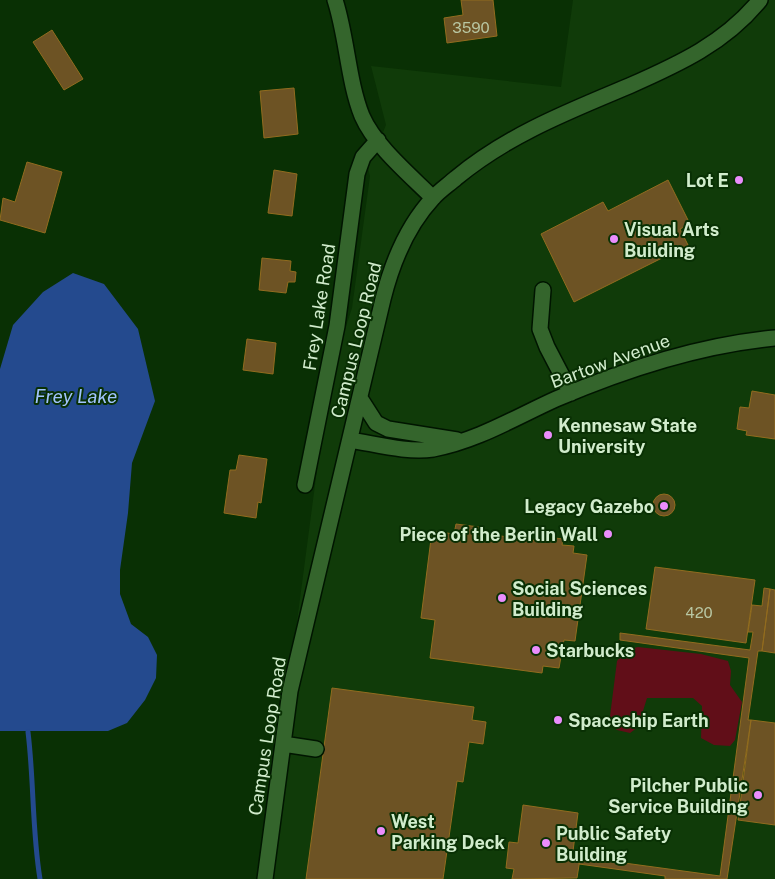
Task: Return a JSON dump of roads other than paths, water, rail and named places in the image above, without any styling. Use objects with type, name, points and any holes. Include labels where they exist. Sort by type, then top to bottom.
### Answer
[{"type":"street","points":[[335,0],[347,44],[357,101],[362,117],[378,140],[433,198]]},
{"type":"street","name":"Campus Loop Road","points":[[265,879],[290,691],[387,282],[409,232],[433,198],[475,163],[509,140],[704,51],[732,31],[760,0]]},
{"type":"street","name":"Frey Lake Road","points":[[305,485],[338,326],[357,174],[363,157],[378,140]]},
{"type":"street","points":[[543,290],[540,329],[547,347],[571,393]]},
{"type":"street","name":"Bartow Avenue","points":[[350,440],[409,449],[432,449],[463,441],[571,393],[631,370],[688,353],[742,341],[775,338]]},
{"type":"street","points":[[360,398],[376,422],[388,429],[463,441]]},
{"type":"street","points":[[283,744],[316,749]]},
{"type":"water","name":"Frey Lake","points":[[73,273],[104,284],[138,329],[155,401],[132,463],[128,513],[120,570],[120,594],[131,624],[148,637],[157,655],[156,678],[145,700],[127,723],[108,731],[0,731],[0,369],[13,325],[43,292]]},
{"type":"waterway","points":[[28,732],[40,879]]},
{"type":"place","name":"Lot E","points":[[739,180]]},
{"type":"place","name":"Visual Arts Building","points":[[614,239]]},
{"type":"place","name":"Kennesaw State University","points":[[548,435]]},
{"type":"place","name":"Legacy Gazebo","points":[[664,506]]},
{"type":"place","name":"Piece of the Berlin Wall","points":[[608,534]]},
{"type":"place","name":"Social Sciences Building","points":[[502,598]]},
{"type":"place","name":"Starbucks","points":[[536,650]]},
{"type":"place","name":"Spaceship Earth","points":[[558,720]]},
{"type":"place","name":"Pilcher Public Service Building","points":[[758,795]]},
{"type":"place","name":"West Parking Deck","points":[[381,831]]},
{"type":"place","name":"Public Safety Building","points":[[546,843]]}]
